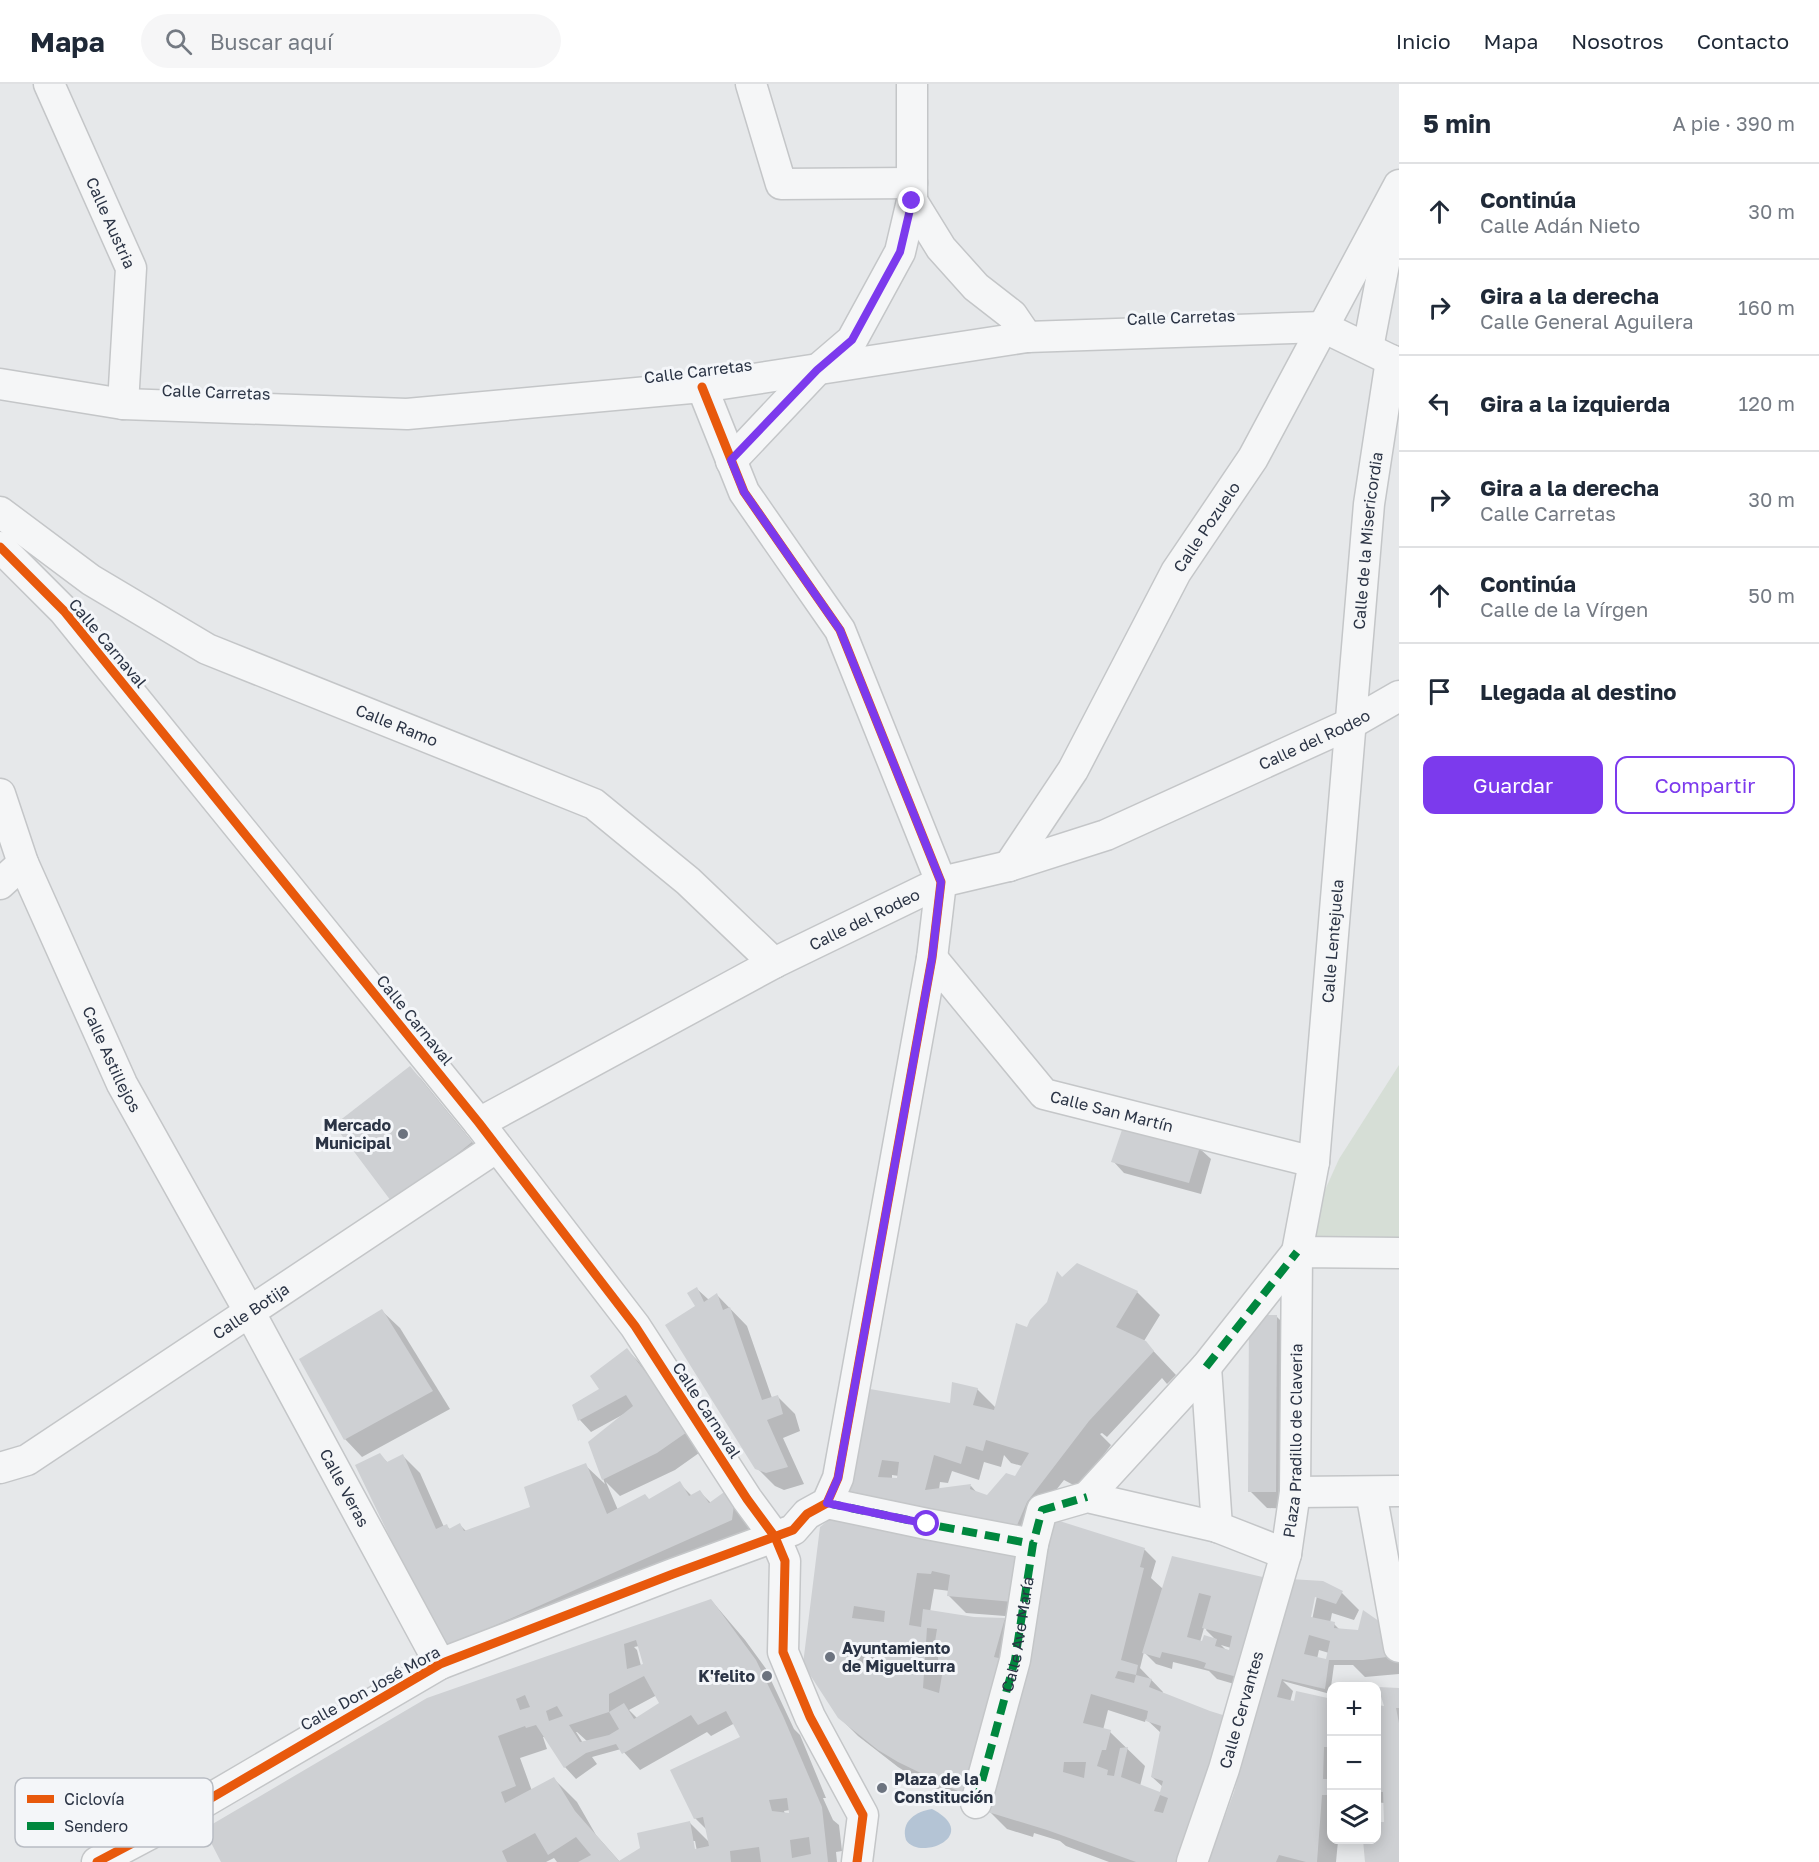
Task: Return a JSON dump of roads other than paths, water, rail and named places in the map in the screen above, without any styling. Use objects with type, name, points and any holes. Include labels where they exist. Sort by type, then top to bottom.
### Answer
[{"type":"street","name":"Calle Austria","points":[[49,84],[131,268],[123,404]]},
{"type":"street","points":[[751,84],[781,184],[912,192]]},
{"type":"street","points":[[731,460],[817,370],[852,340],[900,252],[912,192],[912,84]]},
{"type":"street","name":"Calle Pozuelo","points":[[1010,866],[1073,770],[1176,572],[1252,458],[1399,186]]},
{"type":"street","name":"Calle Pozuelo","points":[[1386,357],[1399,186]]},
{"type":"street","points":[[912,192],[941,249],[976,287],[1012,315],[1028,337]]},
{"type":"street","name":"Calle Carretas","points":[[0,384],[123,404],[407,414],[702,387],[1028,337],[1323,327],[1386,357]]},
{"type":"street","name":"Calle de la Misericordia","points":[[1352,723],[1369,504],[1386,357]]},
{"type":"street","points":[[702,387],[744,492],[840,630],[941,882],[932,958],[838,1478],[827,1503],[1034,1544]]},
{"type":"street","name":"Calle Ramo","points":[[0,512],[91,580],[207,649],[594,804],[688,881],[774,963]]},
{"type":"street","name":"Calle Carnaval","points":[[0,547],[64,611],[479,1123],[635,1326],[747,1499],[775,1537],[785,1561],[783,1652],[810,1717],[863,1815],[857,1862]]},
{"type":"street","points":[[64,611],[91,580]]},
{"type":"street","name":"Calle del Rodeo","points":[[479,1123],[774,963],[941,882],[1010,866],[1106,835],[1352,723],[1399,696]]},
{"type":"street","name":"Calle Lentejuela","points":[[1314,1162],[1352,723]]},
{"type":"street","name":"Calle Astillejos","points":[[0,794],[23,863],[122,1084],[249,1311]]},
{"type":"street","points":[[0,884],[23,863]]},
{"type":"street","name":"Calle San Martín","points":[[932,958],[1044,1094],[1314,1162]]},
{"type":"street","name":"Calle Botija","points":[[0,1468],[27,1460],[497,1147]]},
{"type":"street","name":"Plaza Pradillo de Claveria","points":[[1298,1252],[1206,1367],[1087,1497],[1217,1527],[1286,1554],[1295,1492],[1298,1252],[1314,1162]]},
{"type":"street","points":[[1298,1252],[1399,1253]]},
{"type":"street","name":"Calle Veras","points":[[249,1311],[440,1664]]},
{"type":"street","points":[[1206,1367],[1217,1527]]},
{"type":"street","points":[[1295,1492],[1385,1492],[1399,1647]]},
{"type":"street","name":"Calle Ave María","points":[[976,1803],[1015,1660],[1034,1544],[1042,1510],[1087,1497]]},
{"type":"street","name":"Calle Don José Mora","points":[[213,1797],[440,1664],[793,1530],[807,1514],[827,1503]]},
{"type":"street","name":"Calle Cervantes","points":[[1192,1862],[1224,1769],[1286,1554]]},
{"type":"street","name":"Calle Don José Mora","points":[[97,1862],[125,1847]]},
{"type":"water","points":[[932,1809],[946,1819],[951,1828],[949,1836],[934,1847],[913,1846],[906,1840],[905,1827],[911,1818]]},
{"type":"place","name":"Mercado Municipal","points":[[403,1134]]},
{"type":"place","name":"Ayuntamiento de Miguelturra","points":[[830,1657]]},
{"type":"place","name":"K'felito","points":[[767,1676]]},
{"type":"place","name":"Plaza de la Constitución","points":[[882,1788]]}]
